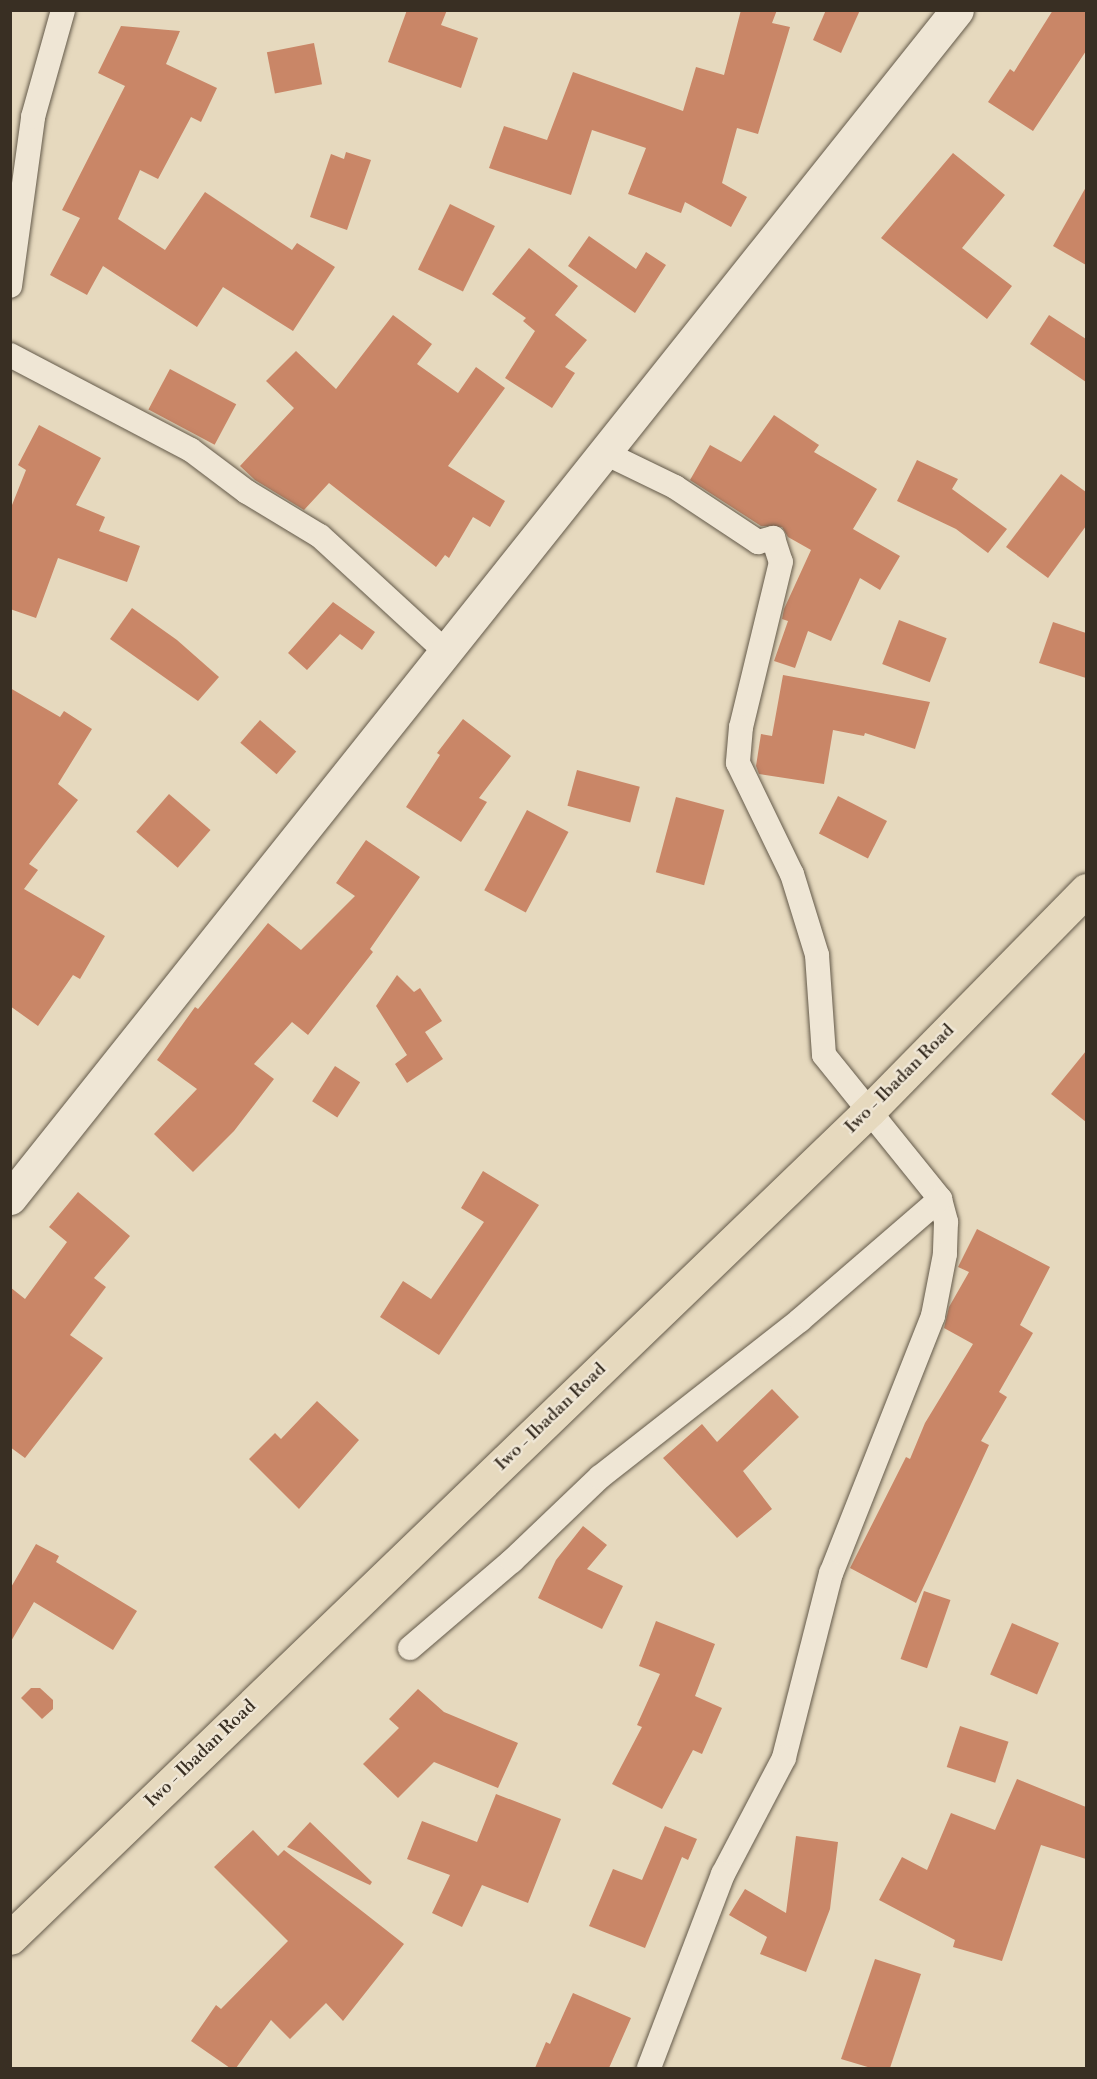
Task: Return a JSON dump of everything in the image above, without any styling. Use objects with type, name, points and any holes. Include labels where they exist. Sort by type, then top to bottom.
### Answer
[{"type":"main road","name":"Iwo - Ibadan Road","points":[[10,1938],[871,1109],[1086,890]]},
{"type":"street","points":[[10,286],[33,117],[63,10]]},
{"type":"street","points":[[10,1198],[957,10]]},
{"type":"street","points":[[10,355],[191,450],[247,492],[320,536],[446,652]]},
{"type":"street","points":[[605,453],[675,487],[758,542],[773,538],[781,562],[741,727],[738,763],[792,874],[817,955],[824,1055],[871,1109],[940,1198],[946,1222],[945,1254],[933,1316],[831,1573],[784,1758],[723,1874],[649,2068]]},
{"type":"street","points":[[410,1648],[512,1562],[600,1477],[800,1320],[940,1198]]},
{"type":"building","points":[[407,10],[447,10],[441,25],[478,38],[461,88],[388,62]]},
{"type":"building","points":[[741,10],[777,10],[772,23],[790,27],[758,134],[737,128],[722,183],[747,197],[731,227],[685,202],[681,213],[628,194],[646,148],[592,130],[571,195],[489,168],[504,126],[547,140],[573,72],[683,111],[696,67],[724,75]]},
{"type":"building","points":[[826,10],[860,10],[841,53],[813,40]]},
{"type":"building","points":[[1053,10],[1086,10],[1086,51],[1033,131],[988,102],[1010,69],[1014,72]]},
{"type":"building","points":[[121,26],[180,31],[166,64],[217,88],[201,122],[191,117],[158,179],[140,170],[118,219],[165,250],[205,192],[292,250],[297,243],[335,267],[293,331],[223,287],[197,327],[103,266],[87,295],[50,275],[80,218],[62,210],[125,86],[98,73]]},
{"type":"building","points":[[314,43],[322,84],[275,93],[267,52]]},
{"type":"building","points":[[346,152],[371,160],[347,230],[310,217],[331,154],[344,159]]},
{"type":"building","points":[[953,153],[1005,195],[962,248],[1012,286],[987,319],[881,238]]},
{"type":"building","points":[[1086,187],[1086,265],[1053,246]]},
{"type":"building","points":[[450,204],[495,226],[463,292],[418,270]]},
{"type":"building","points":[[589,236],[636,269],[646,252],[666,265],[635,313],[568,266]]},
{"type":"building","points":[[529,248],[578,286],[555,315],[587,340],[565,367],[575,373],[552,408],[505,378],[535,331],[523,321],[526,318],[492,294]]},
{"type":"building","points":[[393,315],[432,344],[417,364],[458,393],[476,367],[505,388],[448,466],[505,501],[490,527],[473,517],[449,558],[445,555],[436,567],[329,483],[304,510],[255,480],[240,466],[294,408],[266,381],[296,351],[336,389]]},
{"type":"building","points":[[1049,315],[1086,339],[1086,382],[1030,344]]},
{"type":"building","points":[[170,369],[236,404],[215,445],[148,410]]},
{"type":"building","points":[[774,415],[819,445],[814,452],[877,489],[853,529],[900,556],[880,590],[860,578],[831,641],[808,631],[795,668],[774,661],[788,621],[782,619],[784,609],[811,550],[788,537],[782,527],[761,526],[690,480],[710,445],[741,462]]},
{"type":"building","points":[[39,425],[101,458],[76,505],[105,517],[99,531],[140,546],[127,582],[58,558],[36,618],[10,609],[10,510],[26,470],[18,465]]},
{"type":"building","points":[[917,460],[958,479],[952,489],[1007,529],[988,553],[956,529],[897,501]]},
{"type":"building","points":[[1061,474],[1086,492],[1086,526],[1048,578],[1006,547]]},
{"type":"building","points":[[333,602],[375,632],[362,650],[340,634],[307,670],[288,653]]},
{"type":"building","points":[[132,608],[177,640],[219,677],[198,701],[110,639]]},
{"type":"building","points":[[899,620],[947,638],[930,682],[882,664]]},
{"type":"building","points":[[1053,622],[1086,633],[1086,678],[1039,663]]},
{"type":"building","points":[[783,675],[930,702],[915,749],[865,733],[864,736],[833,730],[824,784],[759,774],[756,766],[761,734],[772,736]]},
{"type":"building","points":[[10,688],[60,717],[64,711],[92,729],[58,784],[78,800],[29,864],[38,870],[24,889],[105,936],[80,979],[73,975],[38,1026],[10,1006]]},
{"type":"building","points":[[463,719],[511,756],[479,798],[487,802],[461,842],[406,807],[440,755],[437,753]]},
{"type":"building","points":[[260,720],[296,751],[277,774],[240,743]]},
{"type":"building","points":[[577,770],[640,787],[630,823],[567,806]]},
{"type":"building","points":[[169,794],[211,830],[178,868],[136,832]]},
{"type":"building","points":[[838,796],[887,821],[868,858],[819,833]]},
{"type":"building","points":[[676,797],[724,810],[704,885],[656,872]]},
{"type":"building","points":[[527,810],[568,832],[526,912],[484,890]]},
{"type":"building","points":[[366,840],[420,877],[370,949],[373,952],[308,1035],[292,1022],[254,1064],[274,1079],[234,1131],[193,1172],[154,1134],[197,1089],[157,1060],[195,1007],[198,1009],[268,923],[301,950],[355,896],[336,883]]},
{"type":"building","points":[[397,975],[414,992],[420,988],[442,1021],[425,1032],[443,1059],[407,1083],[395,1064],[407,1055],[376,1006]]},
{"type":"building","points":[[1086,1051],[1086,1122],[1051,1094]]},
{"type":"building","points":[[335,1066],[360,1082],[337,1118],[312,1101]]},
{"type":"building","points":[[483,1171],[539,1205],[439,1355],[380,1317],[403,1281],[431,1299],[484,1222],[461,1208]]},
{"type":"building","points":[[78,1192],[130,1236],[94,1278],[106,1287],[70,1335],[103,1358],[25,1458],[10,1447],[10,1287],[25,1299],[67,1242],[49,1227]]},
{"type":"building","points":[[977,1229],[1050,1267],[1020,1325],[1033,1333],[999,1392],[1007,1397],[981,1441],[989,1445],[916,1603],[850,1568],[906,1457],[910,1459],[925,1423],[973,1344],[944,1328],[949,1307],[969,1272],[958,1267]]},
{"type":"building","points":[[772,1389],[799,1417],[743,1471],[772,1509],[737,1538],[663,1458],[702,1424],[717,1442]]},
{"type":"building","points":[[317,1401],[359,1440],[299,1509],[249,1459],[275,1433],[281,1439]]},
{"type":"building","points":[[583,1526],[607,1545],[587,1569],[623,1586],[602,1629],[538,1598],[556,1560]]},
{"type":"building","points":[[36,1544],[59,1556],[56,1562],[137,1611],[113,1650],[34,1602],[10,1643],[10,1589]]},
{"type":"building","points":[[924,1591],[950,1600],[927,1668],[901,1659]]},
{"type":"building","points":[[656,1621],[715,1644],[695,1696],[722,1708],[702,1754],[693,1750],[662,1809],[612,1784],[642,1727],[637,1725],[660,1674],[639,1666]]},
{"type":"building","points":[[1012,1623],[1059,1643],[1037,1694],[990,1675]]},
{"type":"building","points":[[31,1688],[40,1688],[53,1700],[53,1709],[42,1719],[21,1698]]},
{"type":"building","points":[[418,1689],[444,1712],[518,1743],[498,1788],[434,1762],[398,1798],[363,1764],[399,1728],[389,1719]]},
{"type":"building","points":[[960,1726],[1009,1742],[995,1783],[947,1767]]},
{"type":"building","points":[[1017,1779],[1086,1807],[1086,1859],[1041,1845],[1002,1961],[953,1947],[955,1940],[879,1900],[902,1857],[927,1870],[951,1813],[995,1830]]},
{"type":"building","points":[[496,1794],[561,1819],[528,1903],[482,1885],[462,1927],[432,1913],[450,1875],[407,1859],[422,1821],[477,1842]]},
{"type":"building","points":[[310,1822],[372,1882],[370,1885],[287,1847]]},
{"type":"building","points":[[665,1826],[697,1839],[688,1860],[682,1857],[645,1948],[589,1926],[613,1869],[642,1880]]},
{"type":"building","points":[[253,1830],[278,1856],[284,1850],[404,1944],[343,2021],[326,2003],[290,2039],[271,2020],[236,2068],[230,2068],[191,2041],[216,2005],[221,2009],[288,1941],[214,1867]]},
{"type":"building","points":[[796,1836],[838,1842],[830,1909],[806,1972],[760,1954],[767,1937],[729,1915],[745,1889],[786,1913]]},
{"type":"building","points":[[875,1959],[921,1974],[890,2068],[871,2068],[841,2059]]},
{"type":"building","points":[[573,1993],[631,2018],[609,2068],[535,2068],[546,2042],[550,2044]]}]
